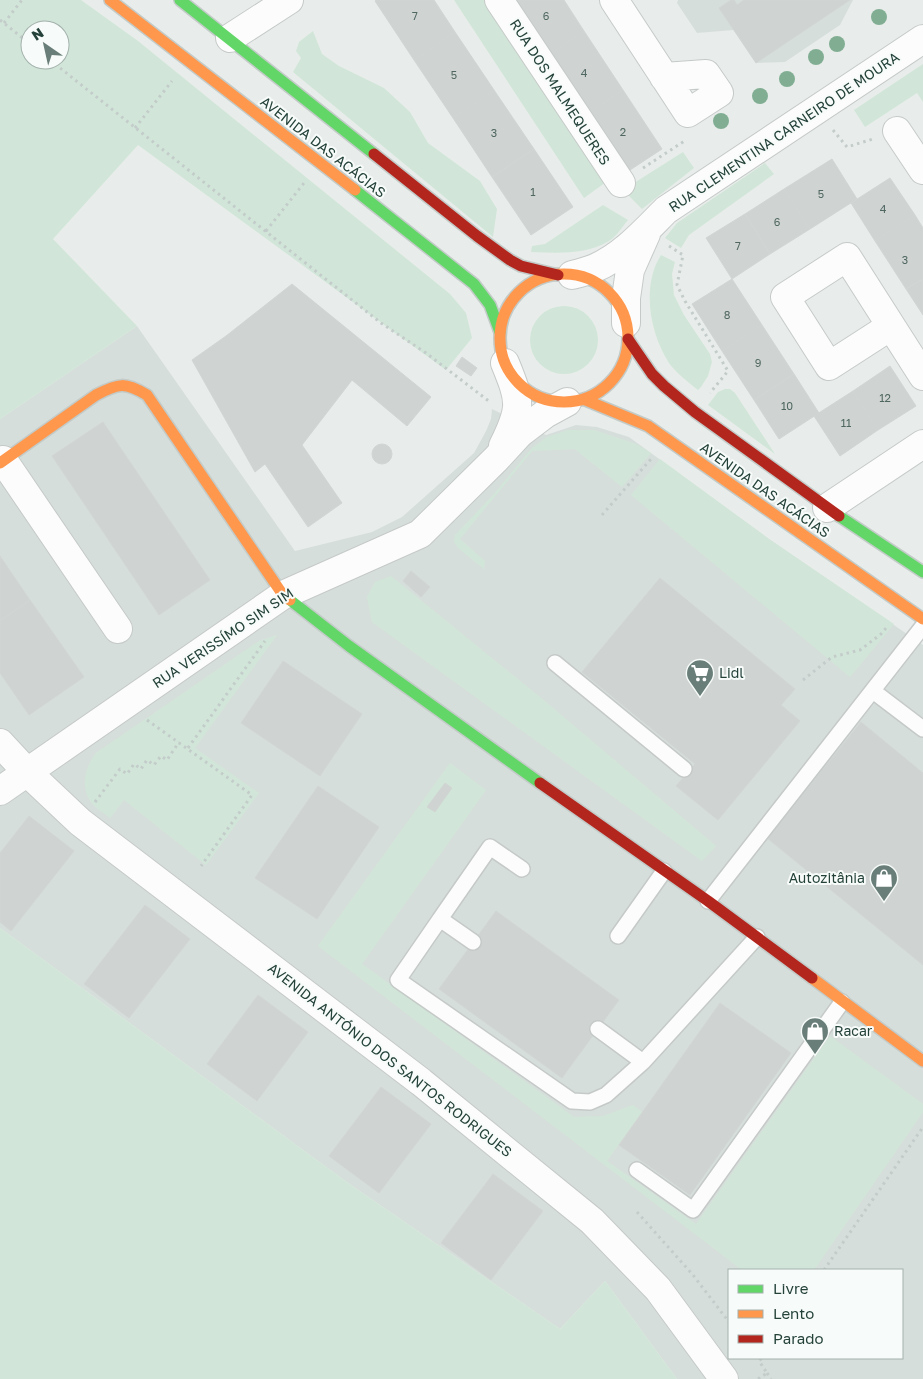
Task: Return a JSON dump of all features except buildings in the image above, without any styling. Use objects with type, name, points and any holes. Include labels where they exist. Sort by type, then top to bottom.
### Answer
[{"type":"main road","name":"AVENIDA DAS ACÁCIAS","points":[[110,0],[453,266],[474,284],[490,305],[500,332]]},
{"type":"main road","name":"AVENIDA DAS ACÁCIAS","points":[[180,0],[477,236],[510,260],[521,266],[585,278],[598,284],[620,308],[627,331],[652,374],[694,412],[827,508],[923,572]]},
{"type":"main road","name":"AVENIDA DAS ACÁCIAS","points":[[565,275],[545,278],[521,291],[511,302],[504,317],[500,332],[500,348],[512,376],[523,388],[551,401],[575,401],[615,411],[648,426],[923,619]]},
{"type":"main road","points":[[575,401],[603,388],[619,370],[625,355],[627,331]]},
{"type":"main road","points":[[2,461],[96,395],[113,386],[131,386],[147,395],[283,595],[384,672],[708,901],[923,1061]]},
{"type":"street","points":[[230,38],[289,0]]},
{"type":"street","name":"RUA DOS MALMEQUERES","points":[[499,0],[620,183]]},
{"type":"street","points":[[614,0],[664,77],[688,113],[719,93],[706,74],[664,77]]},
{"type":"street","name":"RUA CLEMENTINA CARNEIRO DE MOURA","points":[[565,275],[595,268],[609,260],[632,243],[666,210],[923,39]]},
{"type":"street","points":[[897,131],[923,170]]},
{"type":"street","name":"RUA CLEMENTINA CARNEIRO DE MOURA","points":[[627,331],[626,298],[630,270],[649,228]]},
{"type":"street","points":[[891,326],[923,376]]},
{"type":"street","name":"RUA VERISSÍMO SIM SIM","points":[[496,459],[515,422],[518,404],[515,387],[505,363]]},
{"type":"street","name":"RUA VERISSÍMO SIM SIM","points":[[0,791],[283,595],[420,534],[520,433],[545,414],[575,401]]},
{"type":"street","points":[[827,508],[923,444]]},
{"type":"street","points":[[2,461],[118,629]]},
{"type":"street","name":"AVENIDA ANTÓNIO DOS SANTOS RODRIGUES","points":[[0,743],[27,772],[80,822],[421,1082],[592,1221],[658,1289],[724,1379]]},
{"type":"lane","points":[[708,901],[923,626]]},
{"type":"lane","points":[[554,662],[684,769]]},
{"type":"lane","points":[[873,691],[923,729]]},
{"type":"lane","points":[[522,869],[490,847],[398,980],[572,1101],[590,1102],[606,1095],[643,1062],[757,937]]},
{"type":"lane","points":[[618,936],[664,871]]},
{"type":"lane","points":[[440,919],[473,942]]},
{"type":"lane","points":[[637,1170],[693,1210],[842,1002]]},
{"type":"lane","points":[[598,1029],[643,1062]]},
{"type":"path","points":[[4,23],[22,0]]},
{"type":"path","points":[[0,20],[20,36]]},
{"type":"path","points":[[62,70],[381,323],[426,353],[497,408]]},
{"type":"path","points":[[135,128],[175,77]]},
{"type":"path","points":[[817,110],[846,147],[897,131]]},
{"type":"path","points":[[620,183],[699,131],[688,113]]},
{"type":"path","points":[[266,232],[306,181]]},
{"type":"path","points":[[649,228],[662,241],[684,255],[677,285],[728,371],[694,412]]},
{"type":"path","points":[[602,516],[654,455]]},
{"type":"path","points":[[803,680],[832,657],[860,650],[881,634],[892,620]]},
{"type":"path","points":[[188,748],[268,637]]},
{"type":"path","points":[[143,716],[252,795],[201,866]]},
{"type":"path","points":[[80,822],[120,769],[127,774],[134,764],[140,769],[147,760],[154,765],[161,756],[166,760],[180,742]]},
{"type":"path","points":[[825,1269],[923,1127]]},
{"type":"path","points":[[637,1212],[693,1275],[728,1321]]},
{"type":"path","points":[[759,1359],[771,1379]]},
{"type":"path","points":[[758,1379],[767,1373]]},
{"type":"shaded area","points":[[678,0],[853,0],[840,25],[785,62],[756,63],[734,30],[697,33],[677,3]]},
{"type":"shaded area","points":[[137,326],[295,551],[372,532],[402,517],[474,453],[491,419],[492,409],[546,435],[576,425],[597,427],[629,437],[769,539],[923,645],[923,1379],[677,1379],[605,1281],[560,1329],[348,1183],[0,928],[0,419]]},
{"type":"green space","points":[[0,0],[81,0],[138,41],[450,294],[466,313],[472,338],[446,370],[138,145],[53,239],[137,326],[0,419]]},
{"type":"green space","points":[[454,0],[491,0],[609,180],[584,198]]},
{"type":"green space","points":[[313,31],[322,54],[339,66],[384,88],[410,112],[428,143],[480,181],[497,209],[493,237],[293,72],[301,58],[296,51],[299,42]]},
{"type":"green space","points":[[923,64],[923,102],[917,93],[865,127],[854,110]]},
{"type":"green space","points":[[683,152],[694,168],[642,209],[623,190]]},
{"type":"green space","points":[[765,163],[774,174],[689,235],[681,248],[665,238],[677,223]]},
{"type":"green space","points":[[603,205],[628,220],[609,241],[600,246],[581,251],[561,253],[531,252],[532,246],[545,244]]},
{"type":"green space","points":[[661,255],[675,262],[672,274],[674,295],[684,315],[710,354],[712,362],[708,376],[698,390],[669,363],[662,351],[653,324],[650,310],[651,281]]},
{"type":"green space","points":[[564,306],[577,309],[588,316],[595,327],[598,340],[595,353],[588,364],[577,371],[564,374],[551,371],[540,364],[533,353],[530,340],[533,327],[540,316],[551,309]]},
{"type":"green space","points":[[730,389],[735,393],[775,454],[708,405],[718,392]]},
{"type":"green space","points":[[568,430],[594,430],[636,444],[651,453],[622,487],[575,449],[532,451],[460,539],[485,561],[484,569],[458,548],[454,542],[455,535],[494,494],[532,448],[547,437]]},
{"type":"green space","points":[[660,459],[769,539],[894,624],[850,677],[631,495]]},
{"type":"green space","points":[[391,576],[540,697],[716,846],[702,861],[372,622],[367,597],[375,582]]},
{"type":"green space","points":[[277,635],[195,748],[259,793],[206,865],[124,800],[110,818],[93,804],[86,790],[85,777],[96,753],[259,641]]},
{"type":"green space","points":[[450,763],[486,790],[362,964],[574,1117],[603,1116],[633,1105],[642,1112],[607,1161],[696,1224],[830,1036],[923,1104],[923,1112],[815,1269],[741,1269],[318,946]]},
{"type":"green space","points":[[0,928],[348,1183],[560,1329],[605,1281],[677,1379],[0,1379]]},
{"type":"traffic: fast","points":[[180,0],[374,154]]},
{"type":"traffic: fast","points":[[355,190],[474,284],[490,305],[500,332]]},
{"type":"traffic: fast","points":[[839,516],[923,572]]},
{"type":"traffic: fast","points":[[290,600],[349,646],[540,783]]},
{"type":"traffic: slow","points":[[110,0],[355,190]]},
{"type":"traffic: slow","points":[[564,274],[588,279],[609,293],[623,314],[628,338],[623,362],[609,383],[588,397],[564,402],[540,397],[519,383],[505,362],[500,338],[505,314],[519,293],[540,279],[564,274]]},
{"type":"traffic: slow","points":[[0,463],[96,395],[116,386],[133,388],[147,395],[283,595],[290,600]]},
{"type":"traffic: slow","points":[[583,399],[648,426],[923,619]]},
{"type":"traffic: slow","points":[[812,978],[923,1061]]},
{"type":"traffic: jam","points":[[374,154],[510,260],[521,266],[558,275]]},
{"type":"traffic: jam","points":[[628,339],[652,374],[664,386],[695,412],[839,516]]},
{"type":"traffic: jam","points":[[540,783],[708,901],[812,978]]},
{"type":"place","name":"Lidl","points":[[700,697]]},
{"type":"place","name":"Autozitânia","points":[[884,902]]},
{"type":"place","name":"Racar","points":[[815,1055]]}]
